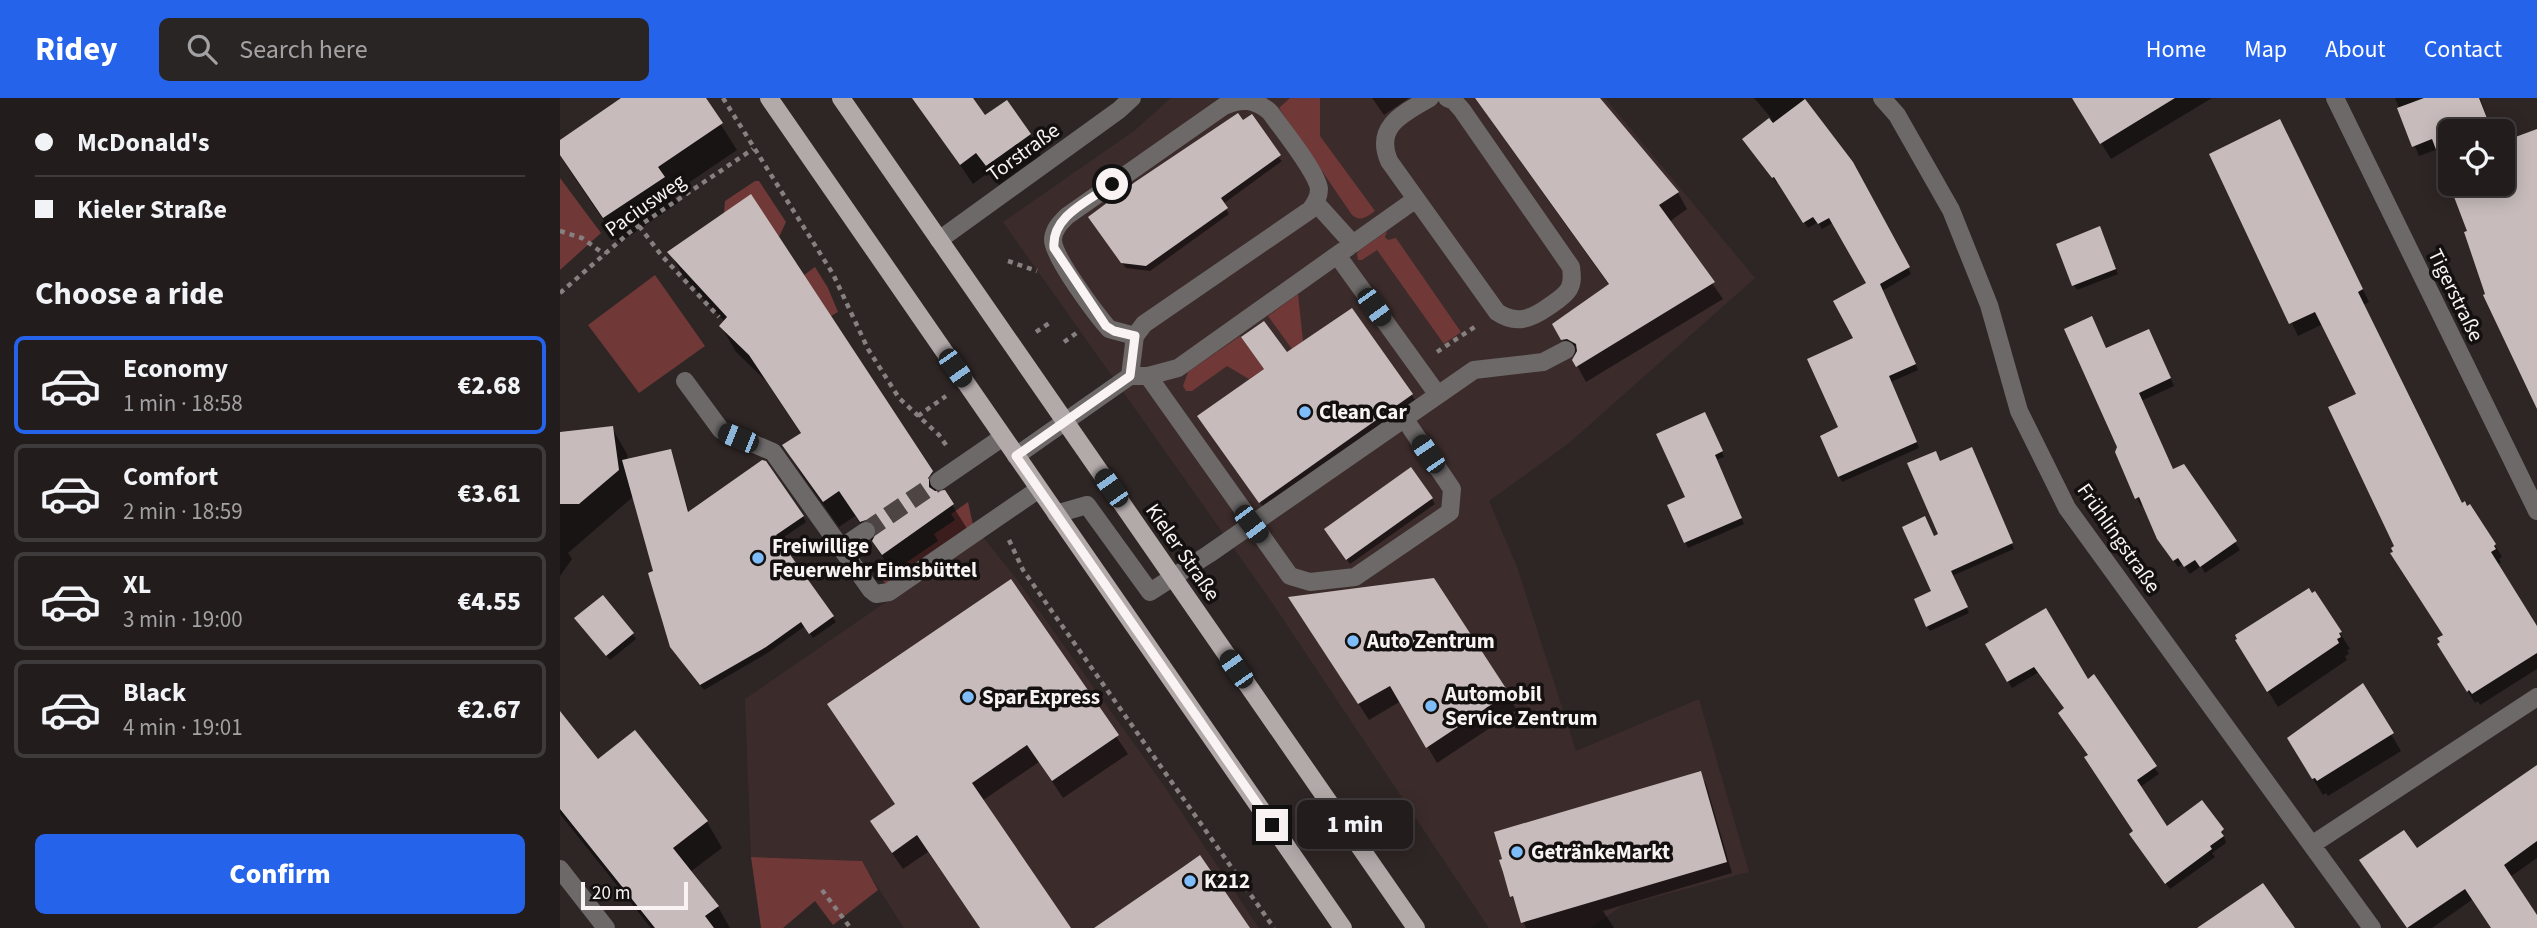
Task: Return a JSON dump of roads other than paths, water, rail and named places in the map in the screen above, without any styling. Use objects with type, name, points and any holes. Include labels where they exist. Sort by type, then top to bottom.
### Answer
[{"type":"main road","points":[[769,98],[1343,928]]},
{"type":"main road","name":"Kieler Straße","points":[[841,98],[1416,928]]},
{"type":"street","name":"Torstraße","points":[[939,240],[1132,98]]},
{"type":"street","points":[[1430,98],[1396,120],[1388,129],[1384,149],[1497,312],[1513,320],[1535,316],[1560,299],[1569,289],[1571,267],[1462,110],[1447,98]]},
{"type":"street","name":"Frühlingstraße","points":[[1882,98],[1897,115],[1951,210],[1989,305],[2019,411],[2067,508],[2372,928]]},
{"type":"street","name":"Tigerstraße","points":[[2335,98],[2537,511]]},
{"type":"street","points":[[1135,336],[1109,329],[1060,260],[1054,248],[1053,237],[1058,225],[1224,106],[1237,100],[1250,100],[1261,104],[1270,112],[1316,178],[1319,195],[1316,203],[1310,210],[1144,324],[1135,336],[1139,376],[1290,576],[1310,582],[1355,577],[1450,512],[1452,489],[1404,418]]},
{"type":"street","points":[[1016,456],[1064,421],[1139,376],[1178,368],[1416,198]]},
{"type":"street","points":[[1316,203],[1353,244]]},
{"type":"street","points":[[1337,255],[1438,394]]},
{"type":"street","points":[[1056,514],[1087,505],[1150,592],[1474,370],[1543,362],[1566,350]]},
{"type":"street","points":[[685,381],[721,430],[773,452],[871,590],[883,595],[1039,489]]},
{"type":"street","points":[[939,481],[1003,437]]},
{"type":"street","points":[[841,548],[866,531]]},
{"type":"street","points":[[2313,844],[2537,697]]},
{"type":"street","points":[[560,869],[606,928]]},
{"type":"tunnel","points":[[866,531],[939,481]]},
{"type":"place","name":"Clean Car","points":[[1305,412]]},
{"type":"place","name":"Freiwillige Feuerwehr Eimsbüttel","points":[[758,558]]},
{"type":"place","name":"Auto Zentrum","points":[[1353,641]]},
{"type":"place","name":"Spar Express","points":[[968,697]]},
{"type":"place","name":"Automobil Service Zentrum","points":[[1431,706]]},
{"type":"place","name":"GetränkeMarkt","points":[[1517,852]]},
{"type":"place","name":"K212","points":[[1190,881]]}]
